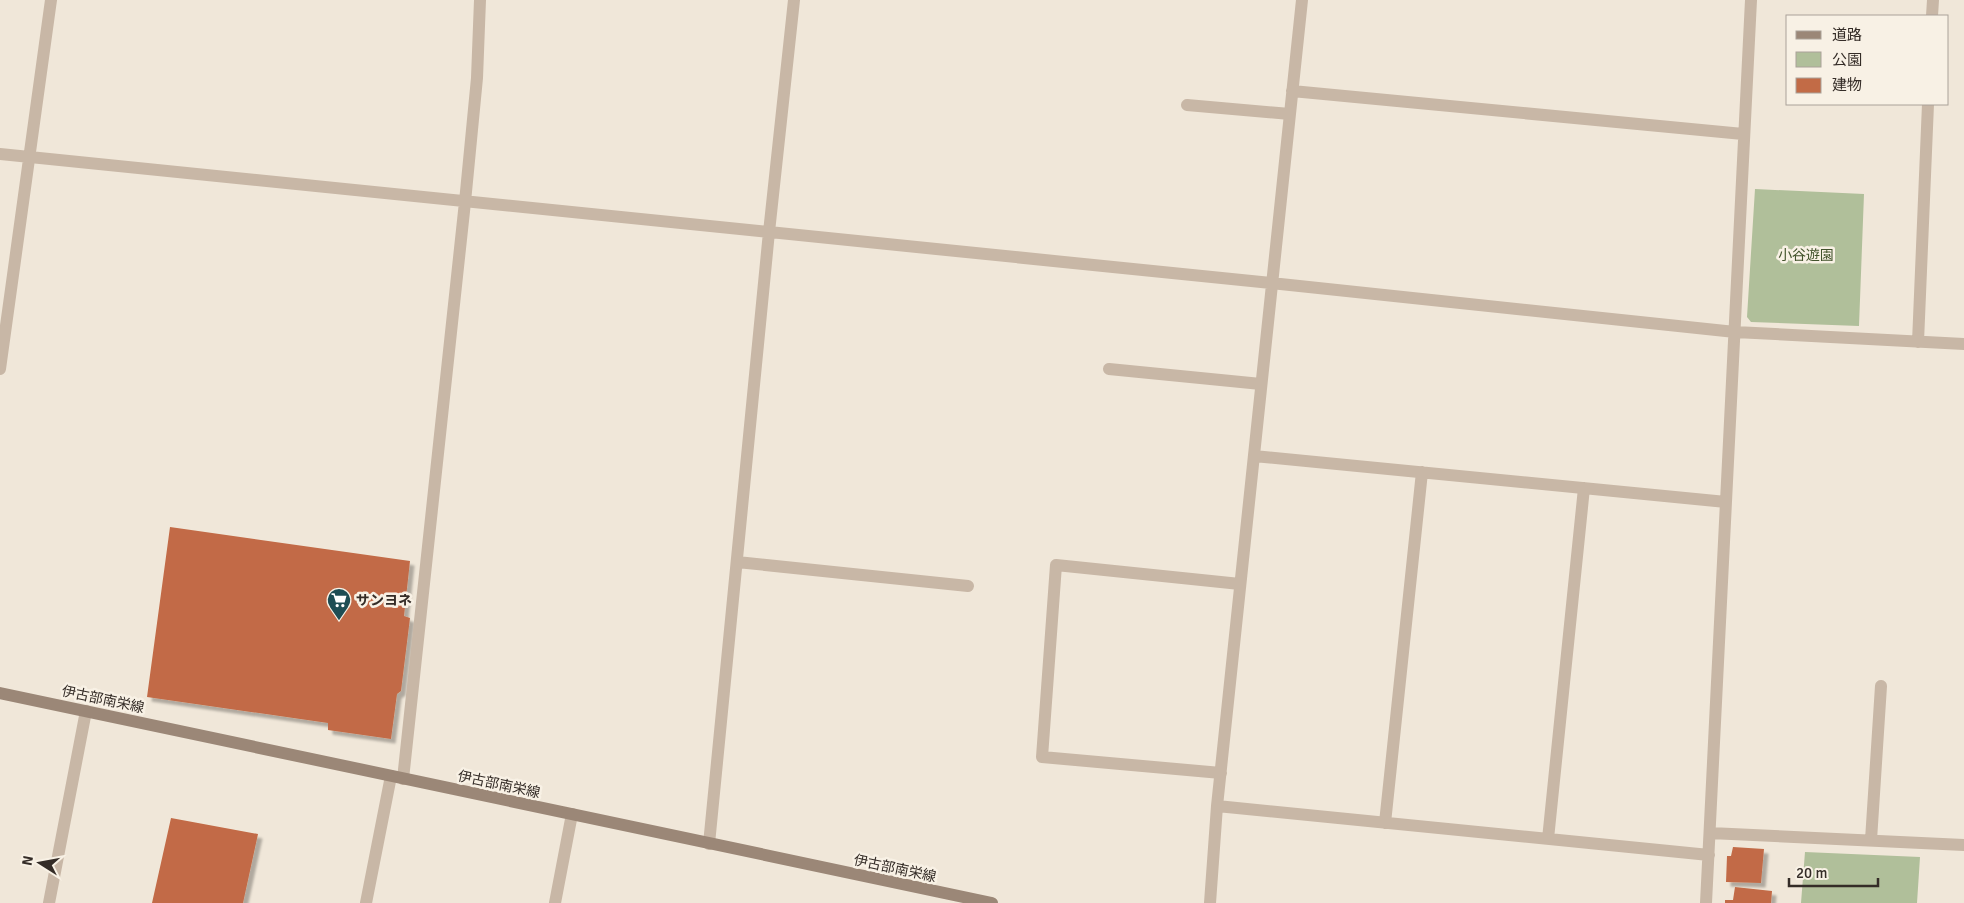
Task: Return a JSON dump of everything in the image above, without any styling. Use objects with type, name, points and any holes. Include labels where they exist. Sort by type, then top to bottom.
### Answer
[{"type":"main road","name":"伊古部南栄線","points":[[0,693],[992,903]]},
{"type":"street","points":[[0,369],[51,0]]},
{"type":"street","points":[[366,903],[397,778],[465,202],[477,78],[480,0]]},
{"type":"street","points":[[709,844],[769,232],[794,0]]},
{"type":"street","points":[[1210,903],[1240,584],[1302,0]]},
{"type":"street","points":[[1706,903],[1751,0]]},
{"type":"street","points":[[1932,15],[1933,0]]},
{"type":"street","points":[[1292,91],[1744,134]]},
{"type":"street","points":[[1187,105],[1290,114]]},
{"type":"street","points":[[1918,342],[1928,105]]},
{"type":"street","points":[[0,154],[1735,332],[1964,344]]},
{"type":"street","points":[[1109,369],[1261,384]]},
{"type":"street","points":[[1254,456],[1726,502]]},
{"type":"street","points":[[1385,823],[1422,472]]},
{"type":"street","points":[[1548,839],[1584,488]]},
{"type":"street","points":[[737,562],[968,586]]},
{"type":"street","points":[[1221,773],[1042,757],[1056,565],[1240,584]]},
{"type":"street","points":[[1871,840],[1881,686]]},
{"type":"street","points":[[49,903],[86,711]]},
{"type":"street","points":[[1218,806],[1709,855]]},
{"type":"street","points":[[555,903],[572,814]]},
{"type":"street","points":[[1710,833],[1964,845]]},
{"type":"green space","name":"小谷遊園","points":[[1755,189],[1864,194],[1859,326],[1751,322],[1747,317]]},
{"type":"green space","points":[[1805,852],[1920,857],[1917,903],[1801,903]]},
{"type":"building","points":[[170,527],[410,561],[404,616],[410,618],[401,691],[397,694],[391,739],[328,730],[328,723],[147,697]]},
{"type":"building","points":[[171,818],[258,834],[243,903],[152,903]]},
{"type":"building","points":[[1733,847],[1764,849],[1761,883],[1726,882],[1727,856],[1731,856]]},
{"type":"building","points":[[1735,887],[1772,891],[1771,903],[1725,903],[1725,900],[1733,900]]},
{"type":"place","name":"サンヨネ","points":[[339,621]]}]
